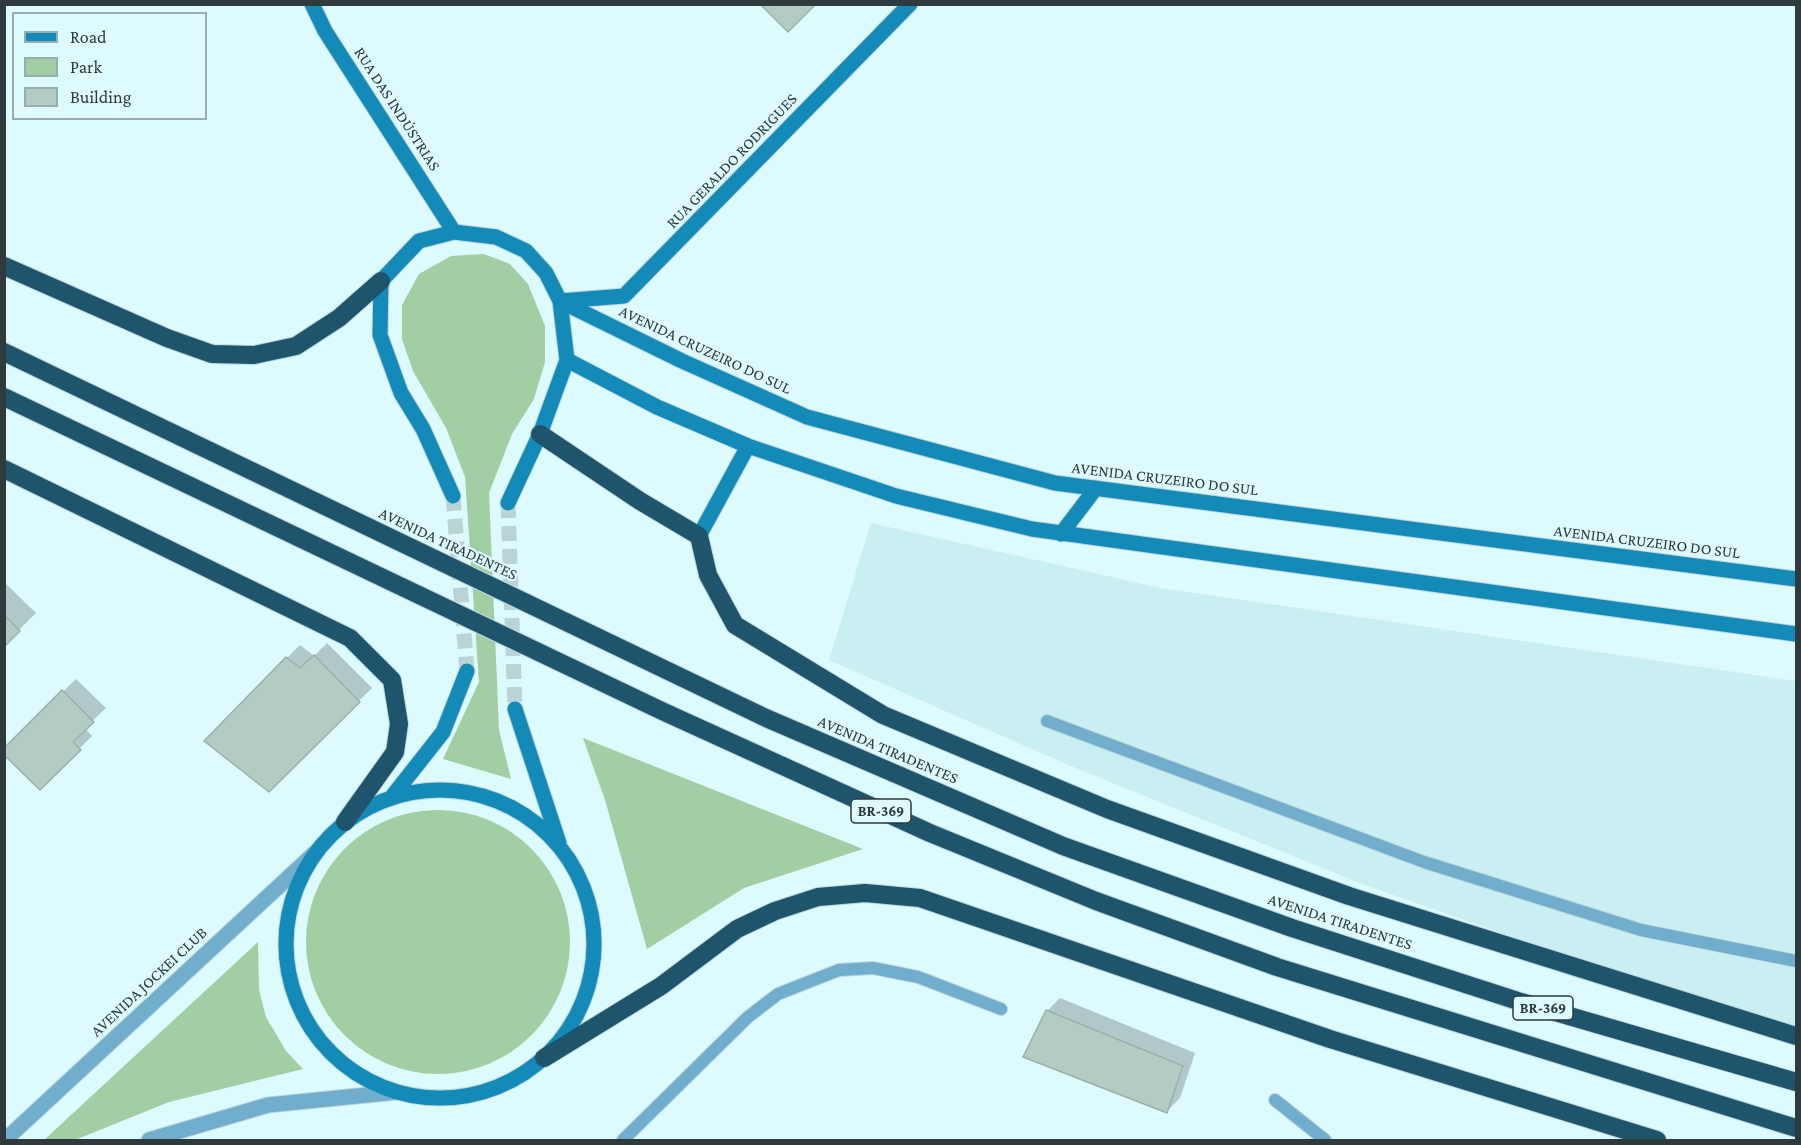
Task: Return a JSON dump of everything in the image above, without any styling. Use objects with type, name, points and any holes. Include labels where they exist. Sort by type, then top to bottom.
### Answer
[{"type":"highway","points":[[4,266],[167,338],[213,354],[254,355],[296,346],[339,318],[381,281]]},
{"type":"highway","name":"AVENIDA TIRADENTES","points":[[4,352],[766,718],[1063,846],[1292,928],[1521,1002],[1797,1082]]},
{"type":"highway","name":"BR-369","points":[[4,397],[662,711],[930,833],[1085,896],[1277,967],[1797,1128]]},
{"type":"highway","points":[[540,434],[640,501],[699,536],[708,575],[735,625],[883,716],[1107,809],[1349,896],[1797,1036]]},
{"type":"highway","points":[[4,469],[350,638],[392,680],[399,724],[395,752],[345,822]]},
{"type":"highway","points":[[544,1058],[661,986],[737,929],[775,911],[818,897],[876,894],[920,898],[1330,1039],[1657,1140]]},
{"type":"street","name":"RUA DAS INDÚSTRIAS","points":[[312,4],[325,31],[454,232]]},
{"type":"street","name":"RUA GERALDO RODRIGUES","points":[[560,301],[624,296],[910,4]]},
{"type":"street","points":[[453,496],[423,429],[400,393],[387,362],[380,335],[381,281],[419,241],[454,232],[496,237],[526,251],[546,273],[560,301],[567,360],[540,434],[508,503]]},
{"type":"street","name":"AVENIDA CRUZEIRO DO SUL","points":[[560,301],[682,361],[807,417],[1055,483],[1797,579]]},
{"type":"street","points":[[567,360],[657,407],[748,446],[896,496],[1061,534],[1797,634]]},
{"type":"street","points":[[699,536],[748,446]]},
{"type":"street","points":[[1061,534],[1096,488]]},
{"type":"street","points":[[391,798],[443,732],[467,671]]},
{"type":"street","points":[[515,709],[560,846],[576,871],[588,897],[594,926],[595,955],[590,984],[580,1012],[564,1037],[544,1058],[524,1074],[475,1095],[423,1098],[397,1092],[369,1081],[344,1065],[322,1044],[310,1028],[293,992],[286,962],[286,933],[291,903],[302,875],[318,850],[345,822],[367,808],[391,798],[422,791],[452,791],[483,796],[512,808],[529,819],[560,846]]},
{"type":"street","name":"AVENIDA JOCKEI CLUB","points":[[5,1140],[318,850]]},
{"type":"street","points":[[149,1140],[268,1105],[397,1092]]},
{"type":"lane","points":[[1047,721],[1424,862],[1641,930],[1797,961]]},
{"type":"lane","points":[[623,1140],[748,1017],[778,994],[839,970],[873,968],[918,977],[1001,1009]]},
{"type":"lane","points":[[1275,1100],[1325,1140]]},
{"type":"shaded area","points":[[871,523],[1161,588],[1796,681],[1796,1026],[1567,956],[1362,884],[1066,764],[829,660]]},
{"type":"green space","points":[[484,254],[510,264],[528,284],[545,326],[545,362],[534,399],[512,434],[489,493],[499,730],[511,779],[443,759],[479,682],[465,477],[446,428],[413,371],[402,339],[402,305],[419,274],[451,256]]},
{"type":"green space","points":[[583,738],[863,849],[744,888],[647,949],[605,800]]},
{"type":"green space","points":[[438,810],[464,813],[488,820],[522,840],[540,858],[560,892],[567,916],[570,942],[567,968],[560,992],[540,1026],[522,1044],[488,1064],[464,1071],[438,1074],[412,1071],[388,1064],[354,1044],[336,1026],[316,992],[309,968],[306,942],[309,916],[316,892],[336,858],[354,840],[388,820],[412,813]]},
{"type":"green space","points":[[258,942],[259,990],[266,1017],[286,1051],[303,1069],[169,1102],[75,1140],[44,1140]]},
{"type":"building","points":[[760,4],[816,4],[788,32]]},
{"type":"building","points":[[4,615],[20,631],[4,647]]},
{"type":"building","points":[[314,655],[360,702],[269,792],[204,741],[286,657],[300,668]]},
{"type":"building","points":[[62,690],[94,722],[73,742],[81,750],[40,790],[4,755],[4,748]]},
{"type":"building","points":[[1046,1010],[1183,1066],[1167,1113],[1023,1057]]},
{"type":"tunnel","points":[[453,496],[467,671]]},
{"type":"tunnel","points":[[508,503],[515,709]]}]
